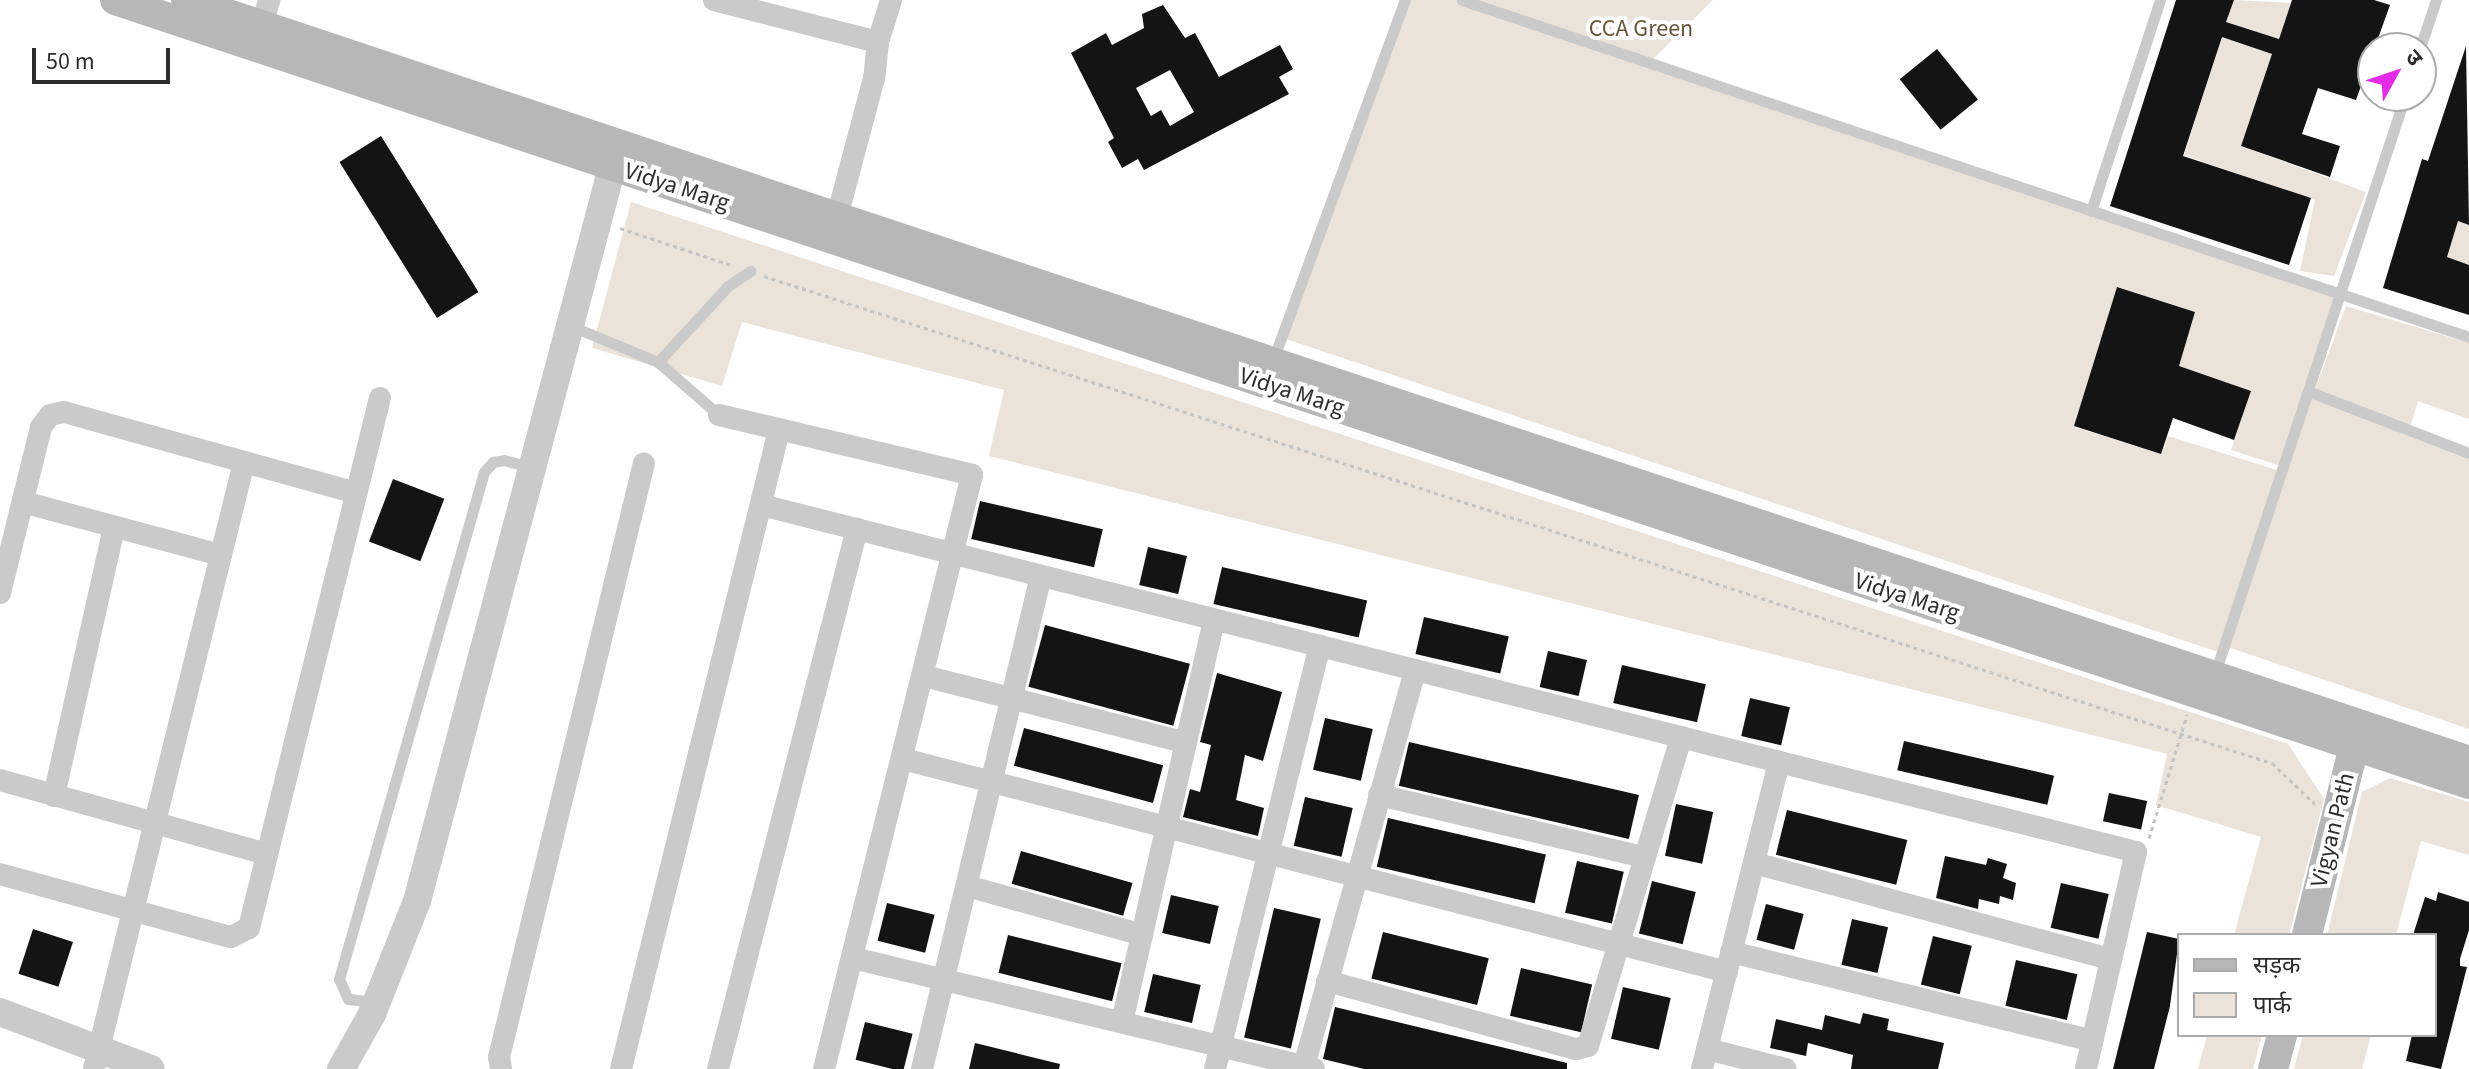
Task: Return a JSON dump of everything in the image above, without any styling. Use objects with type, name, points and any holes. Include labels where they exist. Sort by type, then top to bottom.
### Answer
[{"type":"main road","name":"Vidya Marg","points":[[115,0],[262,24]]},
{"type":"main road","name":"Vidya Marg","points":[[186,0],[262,24],[616,155],[2205,688],[2357,735],[2469,761]]},
{"type":"main road","name":"Vidya Marg","points":[[616,155],[837,217],[1273,362],[2205,688]]},
{"type":"main road","name":"Vidya Marg","points":[[2357,735],[2469,784]]},
{"type":"main road","name":"Vigyan Path","points":[[2308,933],[2357,735]]},
{"type":"main road","points":[[2273,1069],[2281,1037]]},
{"type":"street","points":[[714,0],[878,42]]},
{"type":"street","points":[[837,217],[874,78],[878,42],[891,0]]},
{"type":"street","points":[[341,1069],[374,1008],[417,901],[616,155]]},
{"type":"street","points":[[0,874],[231,937],[241,935],[249,928],[380,398]]},
{"type":"street","points":[[0,593],[41,427],[50,415],[64,412],[356,493]]},
{"type":"street","points":[[719,415],[972,475],[955,554],[824,1069]]},
{"type":"street","points":[[621,1069],[779,430]]},
{"type":"street","points":[[97,1058],[244,462]]},
{"type":"street","points":[[501,1069],[499,1057],[644,463]]},
{"type":"street","points":[[23,502],[221,555]]},
{"type":"street","points":[[761,505],[2136,852],[2086,1069]]},
{"type":"street","points":[[54,796],[114,527]]},
{"type":"street","points":[[718,1069],[857,529]]},
{"type":"street","points":[[922,1069],[1041,576]]},
{"type":"street","points":[[1122,1022],[1214,620]]},
{"type":"street","points":[[1215,1069],[1320,646]]},
{"type":"street","points":[[853,958],[1309,1068],[1327,981],[1415,670]]},
{"type":"street","points":[[924,676],[1012,696],[1186,743]]},
{"type":"street","points":[[1327,981],[1582,1049],[1588,1046],[1681,737]]},
{"type":"street","points":[[903,759],[1617,944],[1729,962],[2092,1041]]},
{"type":"street","points":[[1779,762],[1705,1059],[1786,1069]]},
{"type":"street","points":[[0,780],[154,826],[266,854]]},
{"type":"street","points":[[1379,795],[1644,857]]},
{"type":"street","points":[[1754,863],[2111,959]]},
{"type":"street","points":[[967,886],[1142,935]]},
{"type":"street","points":[[318,1069],[374,1008]]},
{"type":"street","points":[[0,1012],[97,1058],[151,1069]]},
{"type":"lane","points":[[1273,362],[1405,0]]},
{"type":"lane","points":[[1462,0],[2091,211],[2344,292],[2469,337]]},
{"type":"lane","points":[[2091,211],[2160,0]]},
{"type":"lane","points":[[2425,32],[2436,0]]},
{"type":"lane","points":[[2205,688],[2344,292],[2400,112]]},
{"type":"lane","points":[[658,362],[728,286],[750,271]]},
{"type":"lane","points":[[570,326],[658,362],[719,415]]},
{"type":"lane","points":[[2310,392],[2469,453]]},
{"type":"lane","points":[[374,1008],[348,999],[339,979],[484,472],[504,460],[532,468]]},
{"type":"path","points":[[598,221],[2272,763],[2335,824]]},
{"type":"path","points":[[2136,852],[2152,835],[2181,734],[2205,688]]},
{"type":"green space","points":[[1408,0],[1456,0],[2339,297],[2281,466],[2231,450],[2251,391],[2179,366],[2195,312],[2118,287],[2110,343],[2100,340],[2074,427],[2161,454],[2168,436],[2280,471],[2218,652],[1286,339]]},
{"type":"green space","name":"CCA Green","points":[[1465,0],[1713,0],[1651,61]]},
{"type":"green space","points":[[2234,0],[2291,3],[2279,39],[2226,22]]},
{"type":"green space","points":[[2222,37],[2272,54],[2241,146],[2366,192],[2334,276],[2300,271],[2315,200],[2184,155]]},
{"type":"green space","points":[[631,202],[2288,744],[2324,799],[2290,933],[2235,933],[2261,837],[2156,805],[2167,754],[989,456],[1004,390],[742,322],[722,386],[592,348]]},
{"type":"green space","points":[[2458,221],[2469,225],[2469,265],[2447,257]]},
{"type":"green space","points":[[2346,306],[2469,343],[2469,419],[2418,401],[2409,431],[2315,390]]},
{"type":"green space","points":[[2311,397],[2469,458],[2469,729],[2228,647]]},
{"type":"green space","points":[[2390,778],[2469,802],[2469,855],[2421,841],[2397,933],[2327,933],[2362,792]]},
{"type":"green space","points":[[2206,1037],[2261,1037],[2253,1069],[2198,1069]]},
{"type":"green space","points":[[2302,1037],[2370,1037],[2362,1069],[2294,1069]]},
{"type":"building","points":[[2176,0],[2234,0],[2226,22],[2279,39],[2292,0],[2374,0],[2390,5],[2380,32],[2357,32],[2356,100],[2318,88],[2302,134],[2340,146],[2330,177],[2241,146],[2272,54],[2222,37],[2183,156],[2311,198],[2289,265],[2110,206]]},
{"type":"building","points":[[1163,5],[1185,38],[1195,33],[1219,77],[1280,45],[1293,69],[1279,77],[1289,94],[1144,170],[1138,159],[1122,168],[1108,142],[1114,138],[1071,53],[1106,33],[1112,45],[1144,28],[1142,14]],"holes":[[[1170,70],[1194,112],[1170,126],[1161,110],[1151,116],[1136,88]]]},
{"type":"building","points":[[2466,46],[2469,225],[2458,221],[2447,257],[2469,265],[2469,315],[2383,288],[2422,159],[2428,161]]},
{"type":"building","points":[[1937,49],[1978,100],[1941,130],[1900,79]]},
{"type":"building","points":[[381,136],[479,292],[437,318],[339,162]]},
{"type":"building","points":[[2117,287],[2195,312],[2179,366],[2251,391],[2234,440],[2173,418],[2161,454],[2074,426]]},
{"type":"building","points":[[393,479],[444,499],[420,561],[369,542]]},
{"type":"building","points":[[980,501],[1103,529],[1094,567],[971,539]]},
{"type":"building","points":[[1148,547],[1187,556],[1178,594],[1139,585]]},
{"type":"building","points":[[1222,567],[1367,601],[1359,638],[1213,604]]},
{"type":"building","points":[[1424,617],[1509,637],[1500,674],[1415,654]]},
{"type":"building","points":[[1045,625],[1190,664],[1173,726],[1028,687]]},
{"type":"building","points":[[1548,651],[1587,660],[1579,696],[1540,687]]},
{"type":"building","points":[[1622,665],[1706,684],[1697,722],[1613,703]]},
{"type":"building","points":[[1217,673],[1282,692],[1263,761],[1245,755],[1236,800],[1264,808],[1258,836],[1183,817],[1190,789],[1200,792],[1211,745],[1200,742]]},
{"type":"building","points":[[1750,698],[1790,707],[1781,745],[1741,736]]},
{"type":"building","points":[[1325,718],[1373,729],[1361,781],[1313,770]]},
{"type":"building","points":[[1024,728],[1163,765],[1153,803],[1014,766]]},
{"type":"building","points":[[1904,741],[2054,776],[2047,805],[1897,770]]},
{"type":"building","points":[[1409,742],[1639,795],[1629,839],[1399,786]]},
{"type":"building","points":[[2109,793],[2147,801],[2141,829],[2103,821]]},
{"type":"building","points":[[1305,797],[1353,808],[1341,857],[1294,846]]},
{"type":"building","points":[[1676,804],[1713,812],[1702,864],[1665,856]]},
{"type":"building","points":[[1787,810],[1907,840],[1896,885],[1776,855]]},
{"type":"building","points":[[1388,818],[1546,854],[1535,903],[1377,867]]},
{"type":"building","points":[[1021,851],[1133,883],[1123,916],[1012,884]]},
{"type":"building","points":[[1945,856],[1986,865],[1988,858],[2007,864],[2003,878],[2016,883],[2013,900],[2000,896],[1999,904],[1979,899],[1978,909],[1936,898]]},
{"type":"building","points":[[1577,861],[1624,872],[1612,923],[1565,913]]},
{"type":"building","points":[[1652,881],[1696,892],[1683,944],[1639,933]]},
{"type":"building","points":[[2061,883],[2109,894],[2098,939],[2051,928]]},
{"type":"building","points":[[2438,892],[2469,902],[2469,930],[2460,959],[2460,966],[2467,967],[2441,1069],[2406,1061],[2412,1037],[2437,1037],[2437,933],[2414,933],[2425,897],[2436,901]]},
{"type":"building","points":[[1171,895],[1219,906],[1210,944],[1162,933]]},
{"type":"building","points":[[887,903],[935,915],[925,953],[878,941]]},
{"type":"building","points":[[1766,904],[1804,914],[1794,950],[1756,940]]},
{"type":"building","points":[[1274,908],[1321,919],[1291,1048],[1244,1038]]},
{"type":"building","points":[[1852,919],[1888,927],[1877,973],[1841,965]]},
{"type":"building","points":[[33,929],[73,942],[58,987],[18,974]]},
{"type":"building","points":[[1383,932],[1489,958],[1477,1005],[1371,979]]},
{"type":"building","points":[[2147,932],[2177,939],[2170,1006],[2154,1069],[2113,1069]]},
{"type":"building","points":[[1008,935],[1122,963],[1112,1001],[999,973]]},
{"type":"building","points":[[1933,936],[1972,946],[1960,994],[1921,985]]},
{"type":"building","points":[[2016,960],[2077,974],[2067,1020],[2005,1006]]},
{"type":"building","points":[[1521,968],[1592,984],[1581,1032],[1510,1016]]},
{"type":"building","points":[[1153,974],[1201,985],[1192,1023],[1144,1012]]},
{"type":"building","points":[[1623,987],[1671,998],[1659,1050],[1611,1039]]},
{"type":"building","points":[[1335,1007],[1567,1063],[1567,1069],[1364,1069],[1323,1059]]},
{"type":"building","points":[[1863,1013],[1889,1019],[1887,1030],[1944,1043],[1938,1069],[1851,1069],[1853,1055],[1808,1043],[1806,1056],[1770,1048],[1776,1019],[1822,1030],[1825,1015],[1860,1024]]},
{"type":"building","points":[[865,1022],[913,1034],[904,1069],[856,1060]]},
{"type":"building","points":[[975,1043],[1060,1064],[1059,1069],[969,1069]]}]
